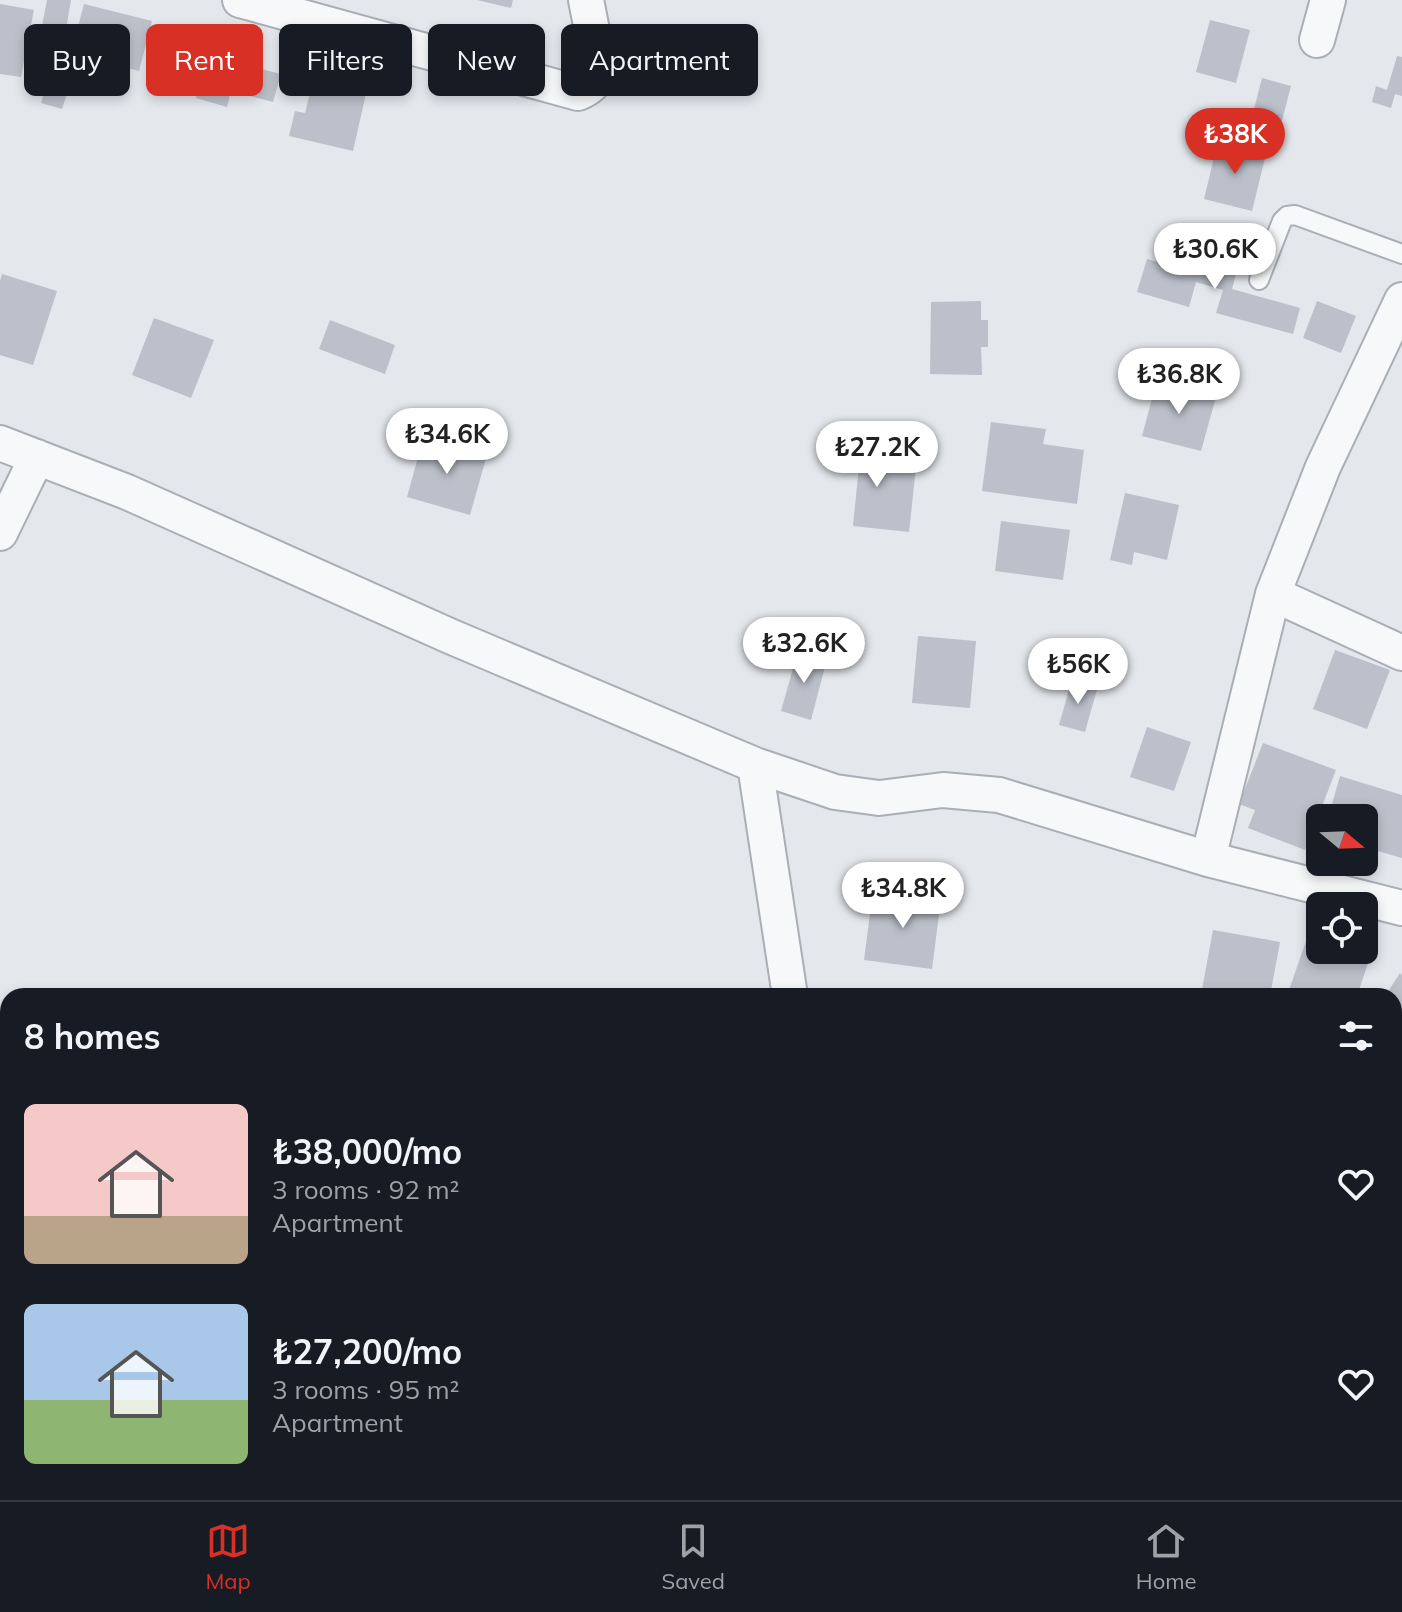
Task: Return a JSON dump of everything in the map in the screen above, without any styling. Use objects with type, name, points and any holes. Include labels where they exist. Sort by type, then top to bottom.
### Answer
[{"type":"street","points":[[240,0],[578,93],[589,89],[600,71],[586,0]]},
{"type":"street","points":[[1317,40],[1328,0]]},
{"type":"street","points":[[1208,859],[1273,594],[1323,467],[1402,300]]},
{"type":"street","points":[[0,443],[127,492],[452,637],[755,765],[835,792],[879,798],[943,790],[999,795],[1208,859],[1402,908]]},
{"type":"street","points":[[0,533],[37,457]]},
{"type":"street","points":[[1273,594],[1402,653]]},
{"type":"street","points":[[755,765],[789,988]]},
{"type":"lane","points":[[1259,280],[1282,221],[1287,216],[1295,215],[1402,254]]},
{"type":"building","points":[[47,0],[71,0],[67,24],[42,24]]},
{"type":"building","points":[[477,0],[513,0],[511,8]]},
{"type":"building","points":[[0,4],[34,10],[31,24],[24,24],[21,77],[0,74]]},
{"type":"building","points":[[84,4],[152,21],[146,24],[146,44],[139,71],[130,69],[130,24],[79,24]]},
{"type":"building","points":[[1210,20],[1250,30],[1236,83],[1196,72]]},
{"type":"building","points":[[1397,56],[1402,57],[1402,96],[1395,94],[1391,108],[1372,102],[1376,86],[1387,90]]},
{"type":"building","points":[[263,70],[279,74],[273,102],[250,96],[263,96]]},
{"type":"building","points":[[1262,78],[1291,86],[1281,124],[1252,117]]},
{"type":"building","points":[[43,96],[66,96],[62,109],[41,103]]},
{"type":"building","points":[[197,96],[230,96],[227,107]]},
{"type":"building","points":[[309,96],[366,96],[353,151],[289,136],[295,111],[305,113]]},
{"type":"building","points":[[1218,141],[1266,154],[1252,211],[1204,199]]},
{"type":"building","points":[[1192,249],[1239,262],[1232,289],[1300,308],[1293,334],[1216,313],[1223,290],[1196,282],[1189,307],[1137,292],[1147,259],[1186,270]]},
{"type":"building","points":[[2,274],[57,291],[33,365],[0,355]]},
{"type":"building","points":[[981,301],[981,320],[988,320],[988,347],[981,347],[982,375],[930,374],[931,302]]},
{"type":"building","points":[[1317,301],[1356,316],[1341,353],[1303,338]]},
{"type":"building","points":[[154,318],[214,340],[191,398],[132,375]]},
{"type":"building","points":[[330,320],[395,345],[385,374],[319,349]]},
{"type":"building","points":[[1157,380],[1216,397],[1201,451],[1142,436]]},
{"type":"building","points":[[991,422],[1046,429],[1043,444],[1084,450],[1077,504],[982,491]]},
{"type":"building","points":[[424,436],[487,455],[470,515],[407,497]]},
{"type":"building","points":[[825,441],[862,446],[860,461],[916,467],[909,532],[853,526],[859,466],[823,460]]},
{"type":"building","points":[[1125,493],[1179,505],[1167,560],[1134,552],[1132,565],[1110,560]]},
{"type":"building","points":[[1001,521],[1070,530],[1063,580],[995,571]]},
{"type":"building","points":[[918,636],[976,641],[970,708],[912,703]]},
{"type":"building","points":[[1335,650],[1390,670],[1367,729],[1313,709]]},
{"type":"building","points":[[798,651],[827,659],[811,720],[781,711]]},
{"type":"building","points":[[1072,679],[1098,686],[1085,732],[1059,725]]},
{"type":"building","points":[[1147,727],[1191,742],[1174,791],[1130,777]]},
{"type":"building","points":[[1263,743],[1336,770],[1323,804],[1306,804],[1305,850],[1248,828],[1255,810],[1239,804]]},
{"type":"building","points":[[1340,776],[1402,795],[1402,858],[1378,851],[1378,804],[1332,804]]},
{"type":"building","points":[[873,891],[941,899],[932,969],[864,960]]},
{"type":"building","points":[[1213,930],[1280,942],[1271,988],[1202,988]]},
{"type":"building","points":[[1306,941],[1306,964],[1368,964],[1360,988],[1290,988]]},
{"type":"building","points":[[1400,973],[1402,988],[1390,988]]}]
